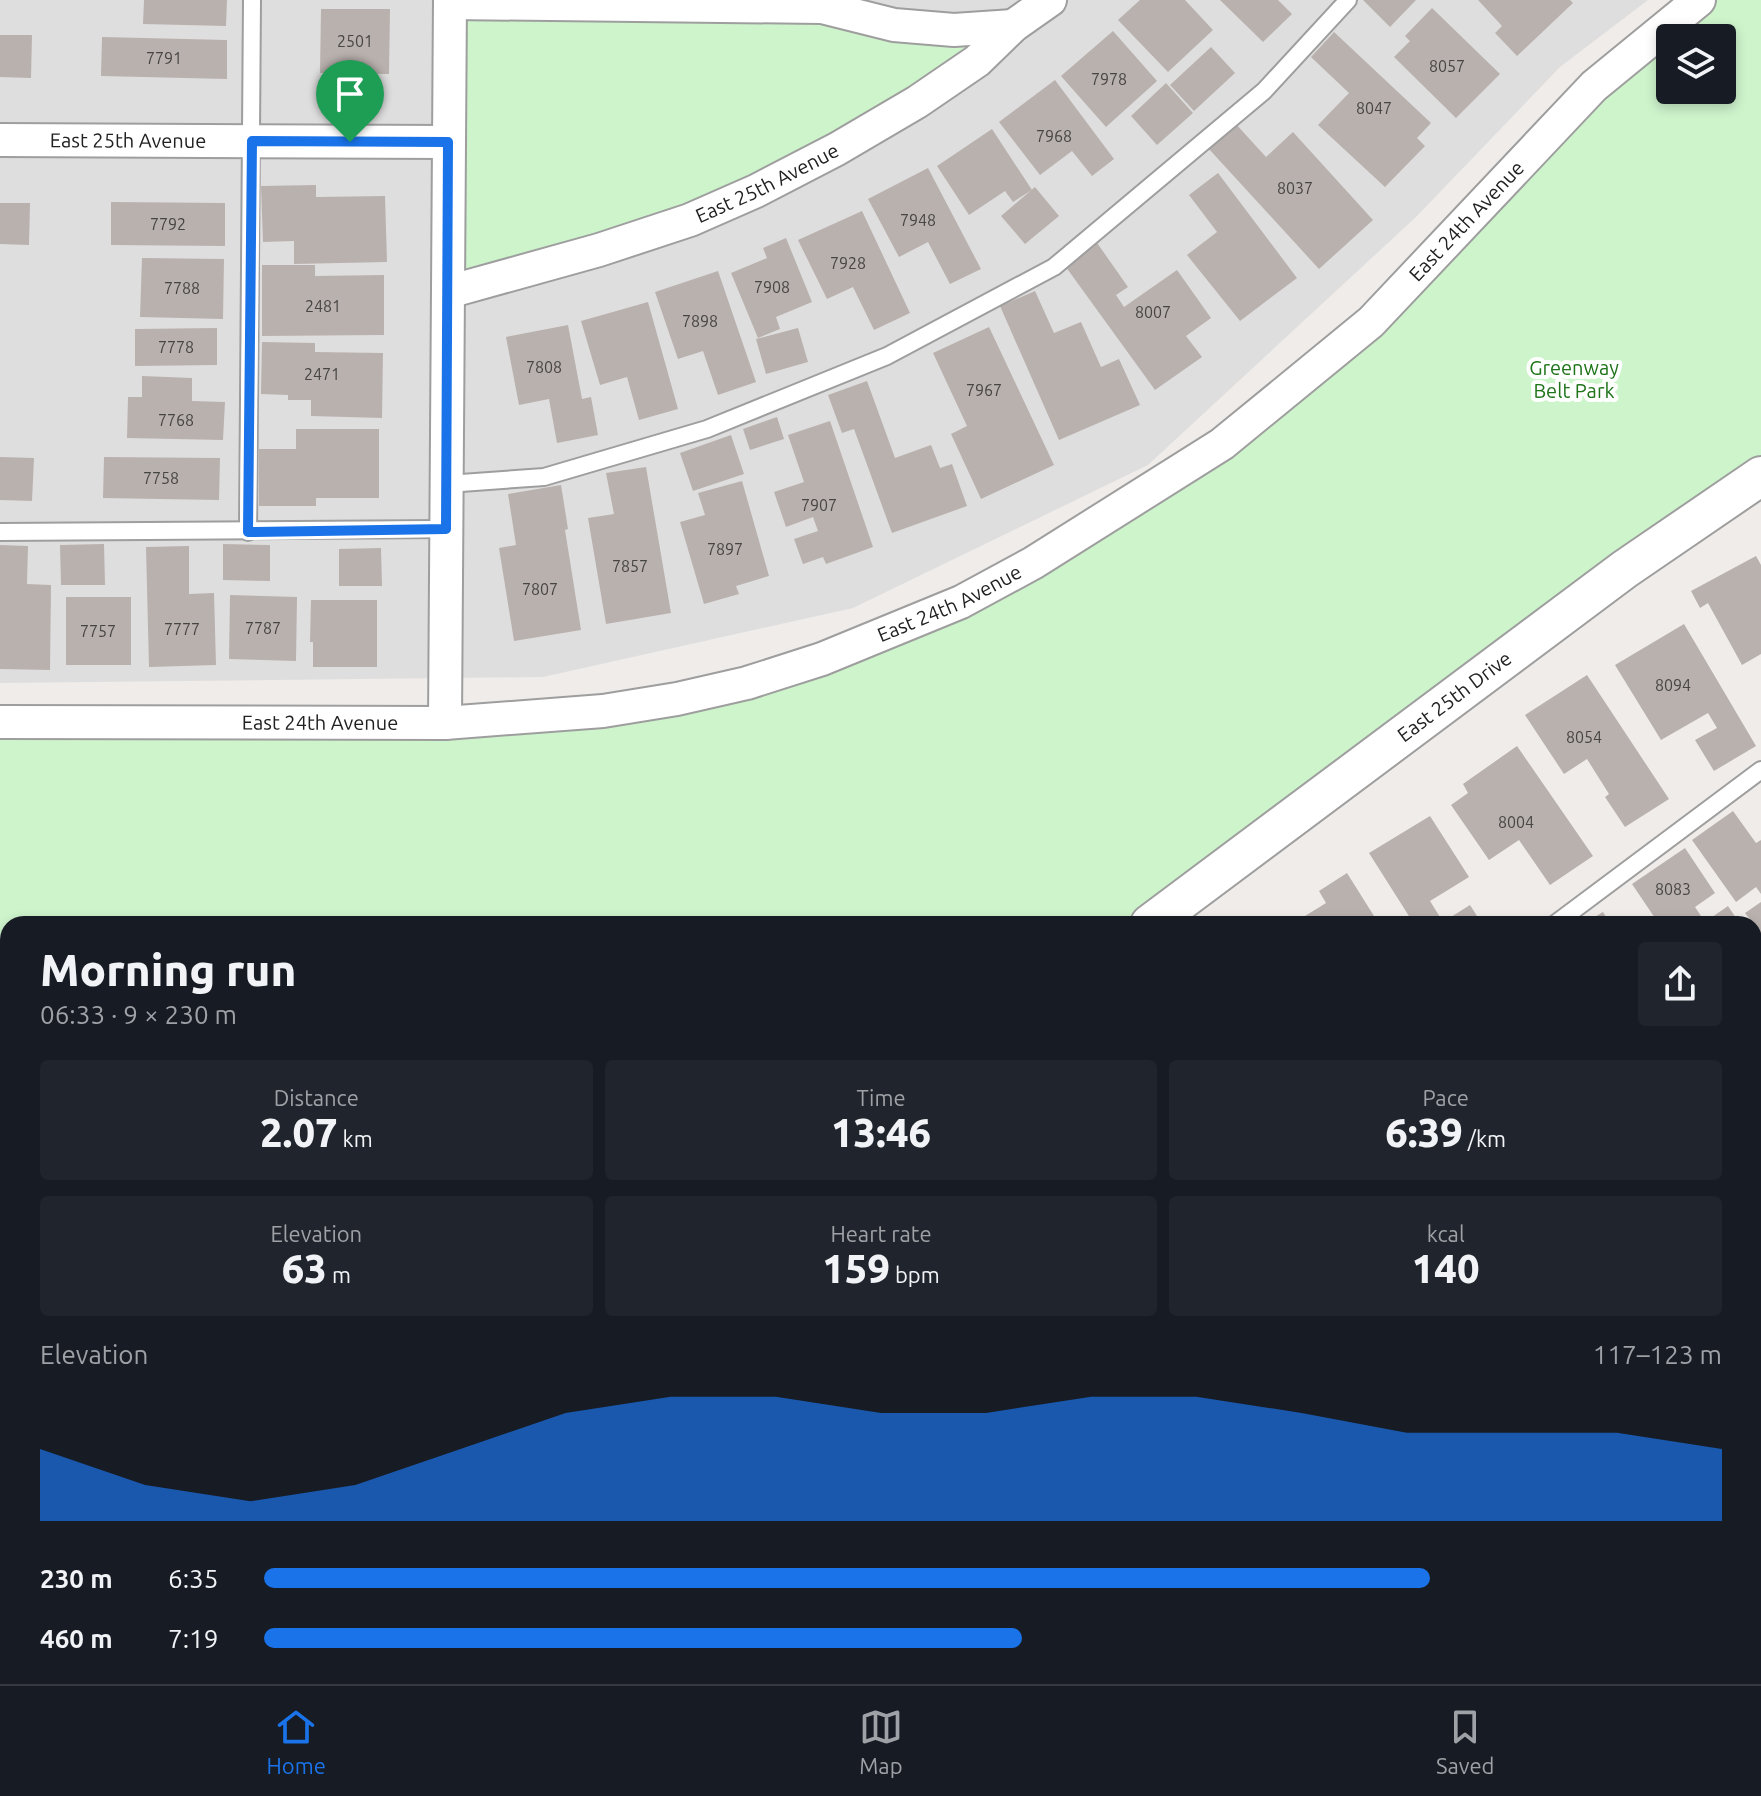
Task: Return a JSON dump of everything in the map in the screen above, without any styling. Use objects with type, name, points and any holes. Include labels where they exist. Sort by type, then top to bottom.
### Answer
[{"type":"street","name":"East 25th Avenue","points":[[448,292],[599,250],[690,220],[756,191],[837,149],[917,102],[977,61],[1013,26],[1050,0]]},
{"type":"street","name":"East 24th Avenue","points":[[0,722],[445,723],[603,711],[747,683],[822,659],[961,602],[1033,563],[1222,444],[1371,322],[1594,86],[1699,0]]},
{"type":"street","points":[[445,723],[450,1],[822,7],[894,25],[954,30],[1013,26]]},
{"type":"street","name":"East 25th Avenue","points":[[0,140],[448,142]]},
{"type":"street","name":"East 25th Drive","points":[[1161,916],[1625,569],[1761,476]]},
{"type":"lane","points":[[248,532],[252,0]]},
{"type":"lane","points":[[447,484],[544,477],[707,429],[887,356],[1054,267],[1264,91],[1348,0]]},
{"type":"lane","points":[[0,532],[446,529]]},
{"type":"lane","points":[[1566,916],[1761,770]]},
{"type":"shaded area","points":[[0,0],[1648,0],[1560,67],[1416,217],[1148,465],[853,608],[543,677],[0,683]]},
{"type":"green space","name":"Greenway Belt Park","points":[[1700,0],[1761,0],[1761,478],[1161,916],[0,916],[0,721],[611,710],[861,643],[1177,473],[1380,312],[1656,43],[1656,104],[1736,104],[1736,24],[1675,24]]},
{"type":"green space","points":[[450,3],[1013,26],[756,191],[448,292]]},
{"type":"building","points":[[144,0],[227,0],[226,26],[143,24]]},
{"type":"building","points":[[1140,0],[1185,0],[1213,30],[1168,72],[1118,20]]},
{"type":"building","points":[[1220,0],[1278,0],[1292,14],[1263,42]]},
{"type":"building","points":[[1363,0],[1416,0],[1390,27]]},
{"type":"building","points":[[1478,0],[1570,0],[1573,3],[1517,56],[1495,33],[1502,26]]},
{"type":"building","points":[[1432,8],[1500,74],[1456,118],[1394,57],[1410,41],[1405,36]]},
{"type":"building","points":[[321,9],[390,9],[389,74],[320,73]]},
{"type":"building","points":[[1113,31],[1157,81],[1106,127],[1061,76]]},
{"type":"building","points":[[1334,32],[1431,123],[1417,138],[1425,146],[1385,187],[1318,125],[1349,93],[1311,57]]},
{"type":"building","points":[[0,35],[32,35],[31,78],[0,77]]},
{"type":"building","points":[[102,37],[227,40],[227,79],[101,76]]},
{"type":"building","points":[[1211,47],[1235,73],[1194,111],[1170,85]]},
{"type":"building","points":[[1055,80],[1114,159],[1092,176],[1072,151],[1040,175],[999,122]]},
{"type":"building","points":[[1166,83],[1193,113],[1157,145],[1131,116]]},
{"type":"building","points":[[1235,123],[1266,157],[1293,132],[1373,220],[1319,269],[1208,148]]},
{"type":"building","points":[[992,129],[1032,190],[1013,202],[1005,191],[969,215],[937,166]]},
{"type":"building","points":[[928,168],[981,269],[950,284],[928,242],[899,257],[868,199]]},
{"type":"building","points":[[1218,173],[1297,278],[1240,321],[1187,255],[1217,232],[1189,195]]},
{"type":"building","points":[[316,185],[316,197],[385,196],[387,262],[294,264],[294,241],[263,242],[261,186]]},
{"type":"building","points":[[1035,187],[1059,216],[1025,244],[1001,216]]},
{"type":"building","points":[[111,202],[225,203],[225,246],[111,245]]},
{"type":"building","points":[[0,203],[30,203],[29,245],[0,244]]},
{"type":"building","points":[[862,211],[910,313],[874,330],[853,287],[827,299],[798,240]]},
{"type":"building","points":[[786,238],[812,302],[776,317],[780,329],[758,338],[731,273],[767,258],[763,248]]},
{"type":"building","points":[[1095,240],[1128,287],[1116,295],[1124,307],[1177,270],[1211,318],[1186,336],[1202,357],[1155,390],[1063,263]]},
{"type":"building","points":[[142,258],[224,259],[223,319],[140,317]]},
{"type":"building","points":[[262,265],[315,265],[315,276],[384,275],[384,335],[262,336]]},
{"type":"building","points":[[718,271],[756,382],[718,395],[703,351],[678,359],[655,292]]},
{"type":"building","points":[[1035,291],[1054,333],[1081,322],[1101,367],[1119,359],[1140,405],[1059,440],[1000,306]]},
{"type":"building","points":[[648,302],[678,409],[639,420],[627,377],[600,385],[581,321]]},
{"type":"building","points":[[568,325],[582,399],[591,397],[598,435],[557,443],[549,399],[519,405],[506,337]]},
{"type":"building","points":[[989,327],[1054,465],[981,499],[951,434],[967,426],[933,353]]},
{"type":"building","points":[[217,328],[217,365],[135,366],[135,329]]},
{"type":"building","points":[[798,328],[808,362],[766,374],[756,339]]},
{"type":"building","points":[[262,342],[315,343],[315,352],[383,353],[382,418],[311,416],[311,400],[288,400],[288,395],[261,394]]},
{"type":"building","points":[[142,376],[192,378],[192,401],[225,402],[223,440],[127,438],[128,397],[142,397]]},
{"type":"building","points":[[867,381],[895,458],[931,445],[940,468],[952,464],[967,506],[892,533],[854,429],[842,433],[828,395]]},
{"type":"building","points":[[777,417],[784,439],[750,450],[743,429]]},
{"type":"building","points":[[830,421],[873,547],[826,564],[823,557],[803,564],[794,539],[818,531],[813,517],[786,527],[774,492],[804,482],[788,435]]},
{"type":"building","points":[[296,429],[379,429],[379,498],[316,498],[316,506],[259,506],[259,449],[296,449]]},
{"type":"building","points":[[731,435],[744,474],[693,491],[680,453]]},
{"type":"building","points":[[0,457],[34,458],[32,501],[0,500]]},
{"type":"building","points":[[104,457],[220,458],[219,500],[103,498]]},
{"type":"building","points":[[646,467],[671,613],[606,624],[588,518],[614,514],[606,473]]},
{"type":"building","points":[[742,481],[769,576],[736,586],[739,594],[704,604],[680,522],[705,515],[698,493]]},
{"type":"building","points":[[561,485],[581,630],[514,641],[499,548],[516,545],[508,494]]},
{"type":"building","points":[[104,544],[105,585],[61,585],[60,545]]},
{"type":"building","points":[[223,544],[270,545],[270,581],[223,580]]},
{"type":"building","points":[[0,545],[28,546],[27,584],[51,585],[50,670],[0,669]]},
{"type":"building","points":[[189,546],[189,594],[214,593],[216,665],[149,667],[146,547]]},
{"type":"building","points":[[381,548],[382,586],[339,586],[339,549]]},
{"type":"building","points":[[1756,556],[1761,565],[1761,654],[1742,665],[1708,603],[1700,608],[1691,591]]},
{"type":"building","points":[[230,595],[297,597],[296,661],[229,659]]},
{"type":"building","points":[[66,597],[131,597],[131,665],[66,665]]},
{"type":"building","points":[[311,600],[377,600],[377,667],[313,667]]},
{"type":"building","points":[[1684,624],[1756,746],[1714,771],[1695,740],[1717,728],[1708,713],[1661,740],[1615,665]]},
{"type":"building","points":[[1587,675],[1669,799],[1625,827],[1605,797],[1609,794],[1587,759],[1564,774],[1525,715]]},
{"type":"building","points":[[1517,746],[1593,856],[1550,885],[1519,840],[1489,860],[1451,805],[1468,793],[1463,784]]},
{"type":"building","points":[[1733,811],[1756,843],[1761,840],[1761,894],[1756,887],[1736,902],[1692,840]]},
{"type":"building","points":[[1430,816],[1469,877],[1430,901],[1439,916],[1409,916],[1369,853]]},
{"type":"building","points":[[1685,848],[1715,893],[1695,907],[1701,916],[1654,916],[1632,884]]},
{"type":"building","points":[[1347,873],[1374,916],[1305,916],[1326,903],[1319,891]]},
{"type":"building","points":[[1761,902],[1761,916],[1747,916],[1745,913]]},
{"type":"building","points":[[1470,905],[1477,916],[1453,916]]},
{"type":"building","points":[[1728,906],[1735,916],[1714,916]]},
{"type":"route","points":[[252,141],[350,142],[448,142],[446,529],[248,532],[252,141]]}]
